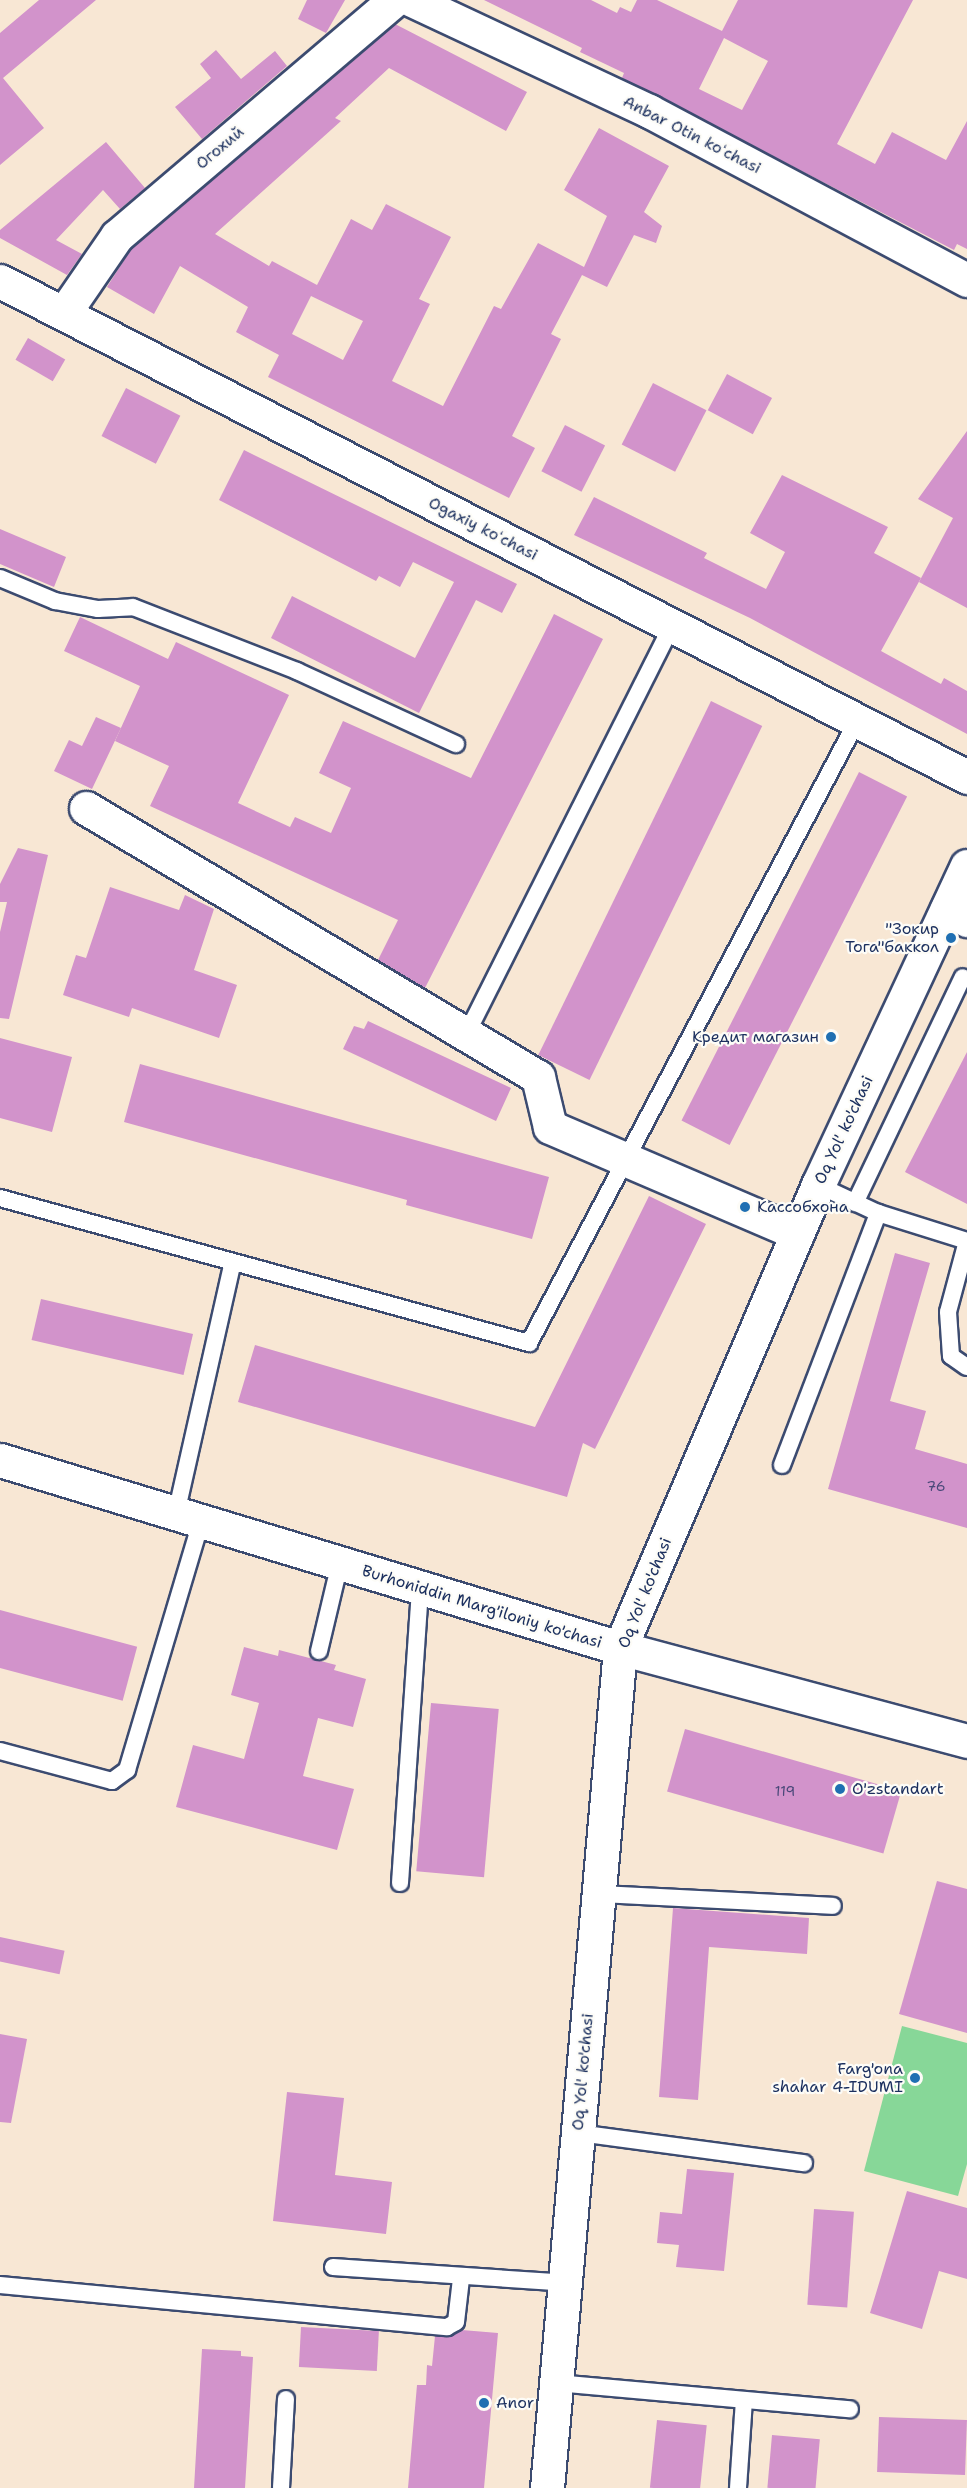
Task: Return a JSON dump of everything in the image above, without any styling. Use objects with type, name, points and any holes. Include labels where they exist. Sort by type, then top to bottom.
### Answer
[{"type":"street","name":"Огохий","points":[[64,313],[117,237],[394,0]]},
{"type":"street","name":"Anbar Otin koʻchasi","points":[[412,0],[649,111],[967,280]]},
{"type":"street","name":"Ogaxiy koʻchasi","points":[[0,280],[671,627],[967,777]]},
{"type":"street","points":[[86,808],[538,1077],[550,1127],[797,1233]]},
{"type":"street","name":"Oq Yol' ko'chasi","points":[[547,2488],[620,1648],[818,1185],[957,915],[967,866]]},
{"type":"street","name":"Burhoniddin Marg'iloniy ko'chasi","points":[[0,1460],[620,1648],[967,1741]]},
{"type":"lane","points":[[0,578],[55,601],[98,609],[133,607],[297,671],[456,744]]},
{"type":"lane","points":[[466,1035],[671,627]]},
{"type":"lane","points":[[1,1202],[530,1342],[857,721]]},
{"type":"lane","points":[[855,1203],[963,977]]},
{"type":"lane","points":[[818,1185],[878,1213],[967,1241],[948,1312],[951,1356],[967,1367]]},
{"type":"lane","points":[[782,1465],[878,1213]]},
{"type":"lane","points":[[0,1751],[112,1781],[127,1770],[188,1517],[233,1262]]},
{"type":"lane","points":[[319,1651],[340,1563]]},
{"type":"lane","points":[[400,1883],[420,1588]]},
{"type":"lane","points":[[599,1894],[832,1906]]},
{"type":"lane","points":[[578,2133],[804,2163]]},
{"type":"lane","points":[[333,2267],[461,2279],[565,2283]]},
{"type":"lane","points":[[0,2285],[447,2327],[456,2322],[461,2279]]},
{"type":"lane","points":[[556,2383],[850,2409]]},
{"type":"lane","points":[[281,2488],[286,2399]]},
{"type":"lane","points":[[738,2488],[744,2400]]},
{"type":"green space","points":[[902,2026],[967,2043],[967,2164],[958,2196],[864,2171]]},
{"type":"building","points":[[39,0],[96,0],[3,78],[44,128],[0,165],[0,33]]},
{"type":"building","points":[[307,0],[345,0],[326,33],[298,19]]},
{"type":"building","points":[[484,0],[591,0],[617,13],[620,7],[631,12],[637,0],[657,0],[722,31],[738,0],[913,0],[837,144],[875,164],[892,132],[946,160],[967,121],[967,249],[957,244],[954,250],[622,78],[624,73],[580,52],[582,48]],"holes":[[[724,38],[768,61],[742,110],[699,89]]]},
{"type":"building","points":[[395,24],[527,92],[506,131],[389,68],[335,118],[341,121],[215,234],[269,266],[272,261],[317,285],[351,219],[372,230],[386,204],[451,237],[419,299],[430,304],[392,381],[443,406],[494,306],[501,309],[538,243],[584,267],[607,216],[564,190],[599,128],[669,166],[644,212],[662,226],[656,243],[634,235],[607,287],[582,275],[551,334],[561,339],[512,436],[535,448],[509,498],[268,377],[279,355],[236,332],[248,307],[180,266],[154,314],[107,287],[131,249]],"holes":[[[311,296],[363,321],[343,360],[292,334]]]},
{"type":"building","points":[[216,50],[241,79],[275,51],[287,66],[202,139],[175,107],[211,78],[200,64]]},
{"type":"building","points":[[106,142],[145,188],[120,209],[103,190],[56,240],[82,254],[67,275],[0,238],[0,230]]},
{"type":"building","points":[[28,338],[65,360],[53,381],[16,360]]},
{"type":"building","points":[[727,374],[772,398],[753,434],[708,410]]},
{"type":"building","points":[[653,383],[706,410],[675,472],[622,444]]},
{"type":"building","points":[[126,388],[180,416],[156,464],[101,436]]},
{"type":"building","points":[[565,425],[605,445],[581,492],[541,471]]},
{"type":"building","points":[[967,431],[967,608],[919,582],[953,518],[918,499]]},
{"type":"building","points":[[244,450],[517,584],[502,613],[476,600],[419,713],[271,638],[292,596],[415,658],[454,582],[413,562],[400,587],[379,576],[376,581],[219,500]]},
{"type":"building","points":[[782,475],[888,527],[874,553],[921,578],[881,651],[941,684],[944,678],[967,691],[967,734],[750,618],[574,535],[594,497],[707,553],[704,558],[766,589],[785,552],[750,533]]},
{"type":"building","points":[[0,529],[66,557],[54,587],[0,564]]},
{"type":"building","points":[[554,614],[603,639],[425,988],[378,960],[398,920],[150,806],[169,766],[115,741],[140,686],[64,651],[80,617],[168,659],[176,642],[289,695],[238,803],[290,827],[295,817],[331,833],[351,788],[319,773],[343,721],[471,778]]},
{"type":"building","points":[[711,701],[762,726],[590,1080],[538,1055]]},
{"type":"building","points":[[96,717],[121,728],[92,789],[54,771],[69,740],[82,746]]},
{"type":"building","points":[[859,772],[907,797],[730,1145],[681,1120]]},
{"type":"building","points":[[18,848],[48,855],[9,1019],[0,1018],[0,932],[7,902],[0,902],[0,884]]},
{"type":"building","points":[[110,887],[179,910],[185,895],[214,909],[194,970],[237,985],[219,1038],[132,1008],[129,1017],[63,995],[76,955],[86,958]]},
{"type":"building","points":[[368,1021],[511,1088],[496,1121],[343,1049],[354,1026],[364,1029]]},
{"type":"building","points":[[0,1038],[72,1057],[52,1132],[0,1118]]},
{"type":"building","points":[[967,1052],[967,1204],[905,1172]]},
{"type":"building","points":[[140,1064],[549,1177],[532,1239],[406,1205],[407,1200],[124,1122]]},
{"type":"building","points":[[649,1196],[706,1224],[595,1449],[583,1443],[567,1497],[238,1402],[255,1345],[535,1427]]},
{"type":"building","points":[[895,1253],[930,1263],[890,1401],[926,1411],[915,1449],[967,1464],[967,1528],[828,1489]]},
{"type":"building","points":[[41,1299],[193,1334],[184,1375],[32,1340]]},
{"type":"building","points":[[0,1610],[137,1647],[123,1701],[0,1668]]},
{"type":"building","points":[[244,1647],[278,1656],[279,1650],[336,1665],[334,1670],[366,1679],[353,1727],[318,1718],[303,1776],[354,1789],[337,1850],[176,1807],[193,1745],[244,1759],[259,1703],[231,1695]]},
{"type":"building","points":[[431,1703],[499,1709],[484,1877],[416,1871]]},
{"type":"building","points":[[685,1729],[901,1791],[883,1854],[667,1791]]},
{"type":"building","points":[[937,1881],[967,1889],[967,2033],[899,2014]]},
{"type":"building","points":[[673,1908],[809,1918],[807,1954],[709,1947],[698,2100],[659,2097]]},
{"type":"building","points":[[0,1937],[65,1951],[60,1974],[0,1962]]},
{"type":"building","points":[[0,2034],[27,2039],[11,2123],[0,2122]]},
{"type":"building","points":[[287,2092],[344,2098],[335,2175],[392,2182],[386,2234],[273,2221]]},
{"type":"building","points":[[687,2169],[734,2173],[724,2271],[676,2267],[679,2245],[657,2243],[660,2212],[682,2214]]},
{"type":"building","points":[[907,2191],[967,2208],[967,2279],[939,2271],[922,2329],[870,2313]]},
{"type":"building","points":[[814,2209],[854,2212],[847,2308],[807,2305]]},
{"type":"building","points":[[301,2327],[379,2331],[377,2371],[299,2367]]},
{"type":"building","points":[[462,2330],[498,2333],[484,2488],[408,2488],[417,2385],[426,2385],[427,2365],[432,2366],[435,2336],[451,2336]]},
{"type":"building","points":[[202,2349],[241,2351],[241,2356],[253,2357],[245,2488],[194,2488]]},
{"type":"building","points":[[879,2417],[967,2420],[965,2475],[877,2472]]},
{"type":"building","points":[[657,2420],[707,2425],[700,2488],[650,2488]]},
{"type":"building","points":[[772,2435],[820,2439],[816,2488],[767,2488]]},
{"type":"place","name":"\"Зокир Тога\"баккол","points":[[951,938]]},
{"type":"place","name":"Кредит магазин","points":[[831,1037]]},
{"type":"place","name":"Кассобхона","points":[[745,1207]]},
{"type":"place","name":"O'zstandart","points":[[840,1789]]},
{"type":"place","name":"Farg'ona shahar 4-IDUMI","points":[[915,2078]]},
{"type":"place","name":"Anor","points":[[484,2403]]}]
